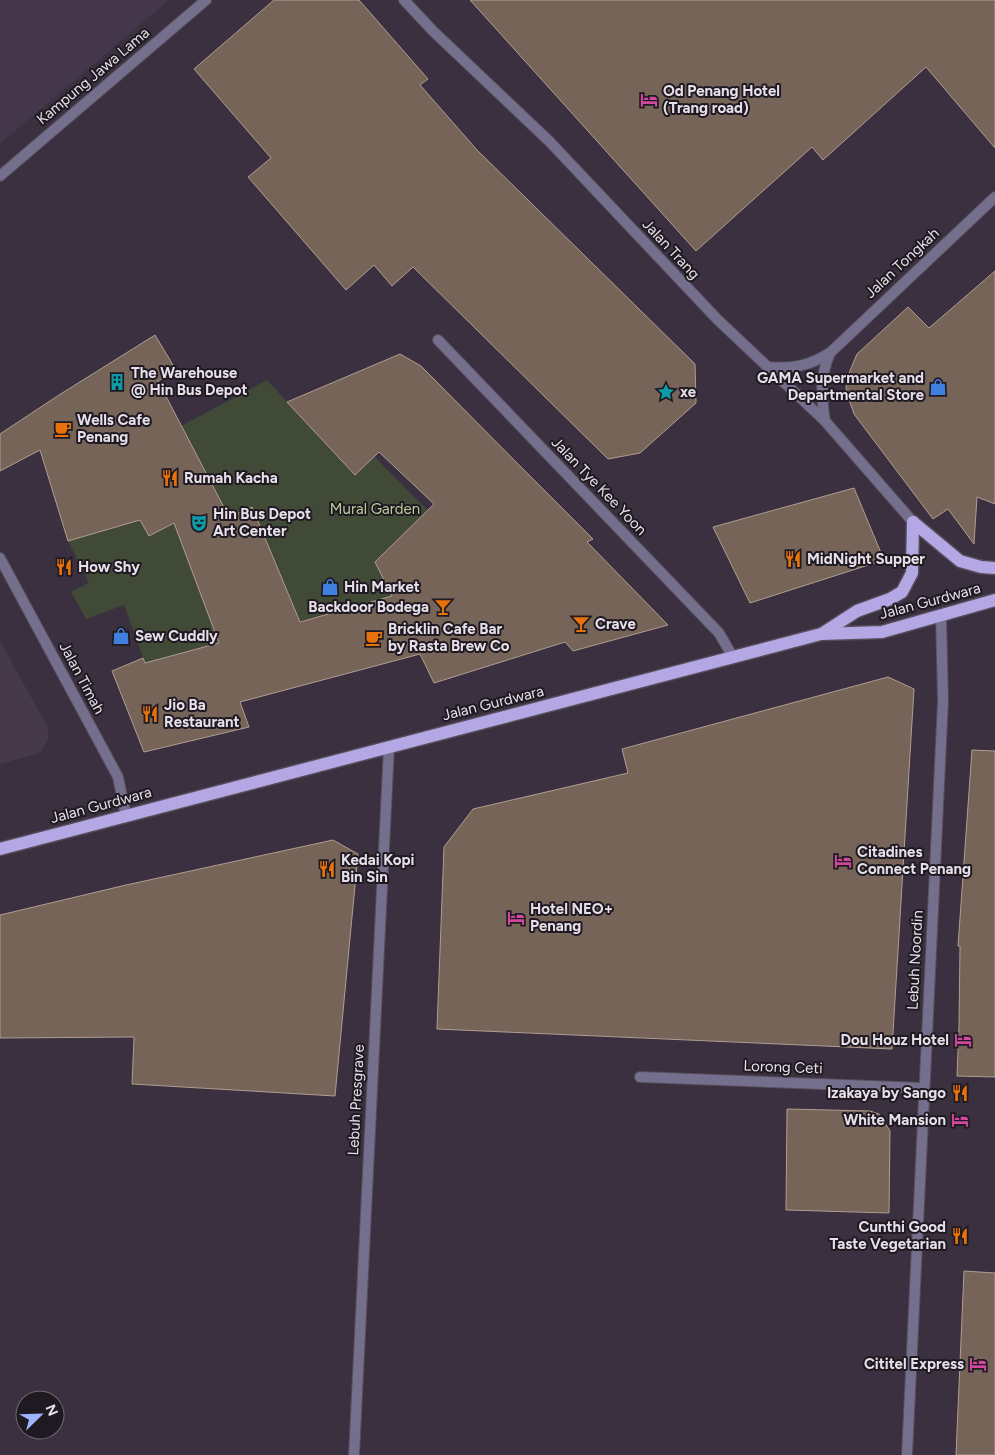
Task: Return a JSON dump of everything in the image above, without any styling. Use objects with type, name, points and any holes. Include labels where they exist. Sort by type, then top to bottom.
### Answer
[{"type":"main road","points":[[913,522],[960,561],[981,567],[995,568]]},
{"type":"main road","points":[[821,634],[857,611],[890,599],[902,592],[912,573],[913,522]]},
{"type":"main road","name":"Jalan Gurdwara","points":[[0,848],[821,634],[882,632],[995,600]]},
{"type":"street","name":"Kampung Jawa Lama","points":[[0,176],[206,0]]},
{"type":"street","name":"Jalan Trang","points":[[404,0],[433,31],[549,141],[717,320],[825,420],[913,522]]},
{"type":"street","name":"Jalan Tongkah","points":[[768,367],[799,367],[819,360],[831,352],[995,197]]},
{"type":"street","name":"Jalan Tye Kee Yoon","points":[[438,340],[719,633],[733,656]]},
{"type":"street","name":"Jalan Tongkah","points":[[825,420],[821,395],[822,383],[826,363],[831,352]]},
{"type":"street","name":"Jalan Timah","points":[[0,558],[118,777],[126,816]]},
{"type":"street","name":"Lebuh Noordin","points":[[907,1455],[942,701],[941,616]]},
{"type":"street","name":"Lebuh Presgrave","points":[[354,1455],[389,746]]},
{"type":"street","name":"Lorong Ceti","points":[[640,1076],[924,1088]]},
{"type":"shaded area","points":[[0,0],[169,0],[0,144]]},
{"type":"shaded area","points":[[0,641],[48,728],[48,740],[40,753],[0,764]]},
{"type":"green space","name":"Mural Garden","points":[[267,380],[355,475],[375,457],[427,510],[375,562],[392,596],[145,663],[124,605],[86,619],[71,592],[89,583],[68,541],[111,529],[94,472],[111,464],[149,536],[219,499],[181,426]]},
{"type":"building","points":[[274,0],[359,0],[428,79],[420,85],[477,150],[695,364],[696,403],[640,453],[608,459],[413,267],[392,286],[374,265],[346,290],[248,177],[271,158],[194,69]]},
{"type":"building","points":[[470,0],[995,0],[995,148],[926,67],[823,160],[812,147],[696,251]]},
{"type":"building","points":[[995,271],[995,504],[977,497],[974,544],[948,509],[933,519],[854,414],[846,391],[847,378],[857,354],[908,307],[929,328]]},
{"type":"building","points":[[155,335],[176,370],[158,381],[229,517],[252,507],[300,622],[392,596],[375,562],[434,504],[379,452],[355,475],[287,402],[400,354],[421,366],[593,539],[587,542],[668,625],[573,651],[565,642],[434,683],[420,654],[240,702],[249,727],[144,752],[112,671],[143,658],[145,663],[219,643],[174,523],[149,536],[140,520],[68,541],[40,450],[0,471],[0,434]]},
{"type":"building","points":[[854,488],[884,560],[750,603],[713,527]]},
{"type":"building","points":[[888,677],[914,689],[892,1049],[437,1029],[444,847],[473,809],[628,773],[622,749]]},
{"type":"building","points":[[972,750],[995,751],[995,1077],[957,1076],[960,946],[958,946]]},
{"type":"building","points":[[333,840],[358,854],[335,1096],[132,1084],[134,1037],[0,1038],[0,915],[126,885]]},
{"type":"building","points":[[787,1109],[870,1111],[879,1114],[890,1131],[889,1213],[786,1210]]},
{"type":"building","name":"Cititel Express","points":[[964,1271],[995,1273],[995,1455],[956,1455]]},
{"type":"place","name":"Od Penang Hotel (Trang road)","points":[[649,100]]},
{"type":"place","name":"The Warehouse @ Hin Bus Depot","points":[[117,382]]},
{"type":"place","name":"GAMA Supermarket and Departmental Store","points":[[938,387]]},
{"type":"place","name":"xe","points":[[666,392]]},
{"type":"place","name":"Wells Cafe Penang","points":[[63,429]]},
{"type":"place","name":"Rumah Kacha","points":[[170,478]]},
{"type":"place","name":"Hin Bus Depot Art Center","points":[[199,523]]},
{"type":"place","name":"MidNight Supper","points":[[793,559]]},
{"type":"place","name":"How Shy","points":[[64,567]]},
{"type":"place","name":"Hin Market","points":[[330,587]]},
{"type":"place","name":"Backdoor Bodega","points":[[443,607]]},
{"type":"place","name":"Crave","points":[[581,624]]},
{"type":"place","name":"Sew Cuddly","points":[[121,636]]},
{"type":"place","name":"Bricklin Cafe Bar by Rasta Brew Co","points":[[374,638]]},
{"type":"place","name":"Jio Ba Restaurant","points":[[150,714]]},
{"type":"place","name":"Citadines Connect Penang","points":[[843,861]]},
{"type":"place","name":"Kedai Kopi Bin Sin","points":[[327,869]]},
{"type":"place","name":"Hotel NEO+ Penang","points":[[516,918]]},
{"type":"place","name":"Dou Houz Hotel","points":[[963,1040]]},
{"type":"place","name":"Izakaya by Sango","points":[[960,1093]]},
{"type":"place","name":"White Mansion","points":[[960,1120]]},
{"type":"place","name":"Cunthi Good Taste Vegetarian","points":[[960,1236]]},
{"type":"place","name":"Cititel Express","points":[[978,1364]]}]
